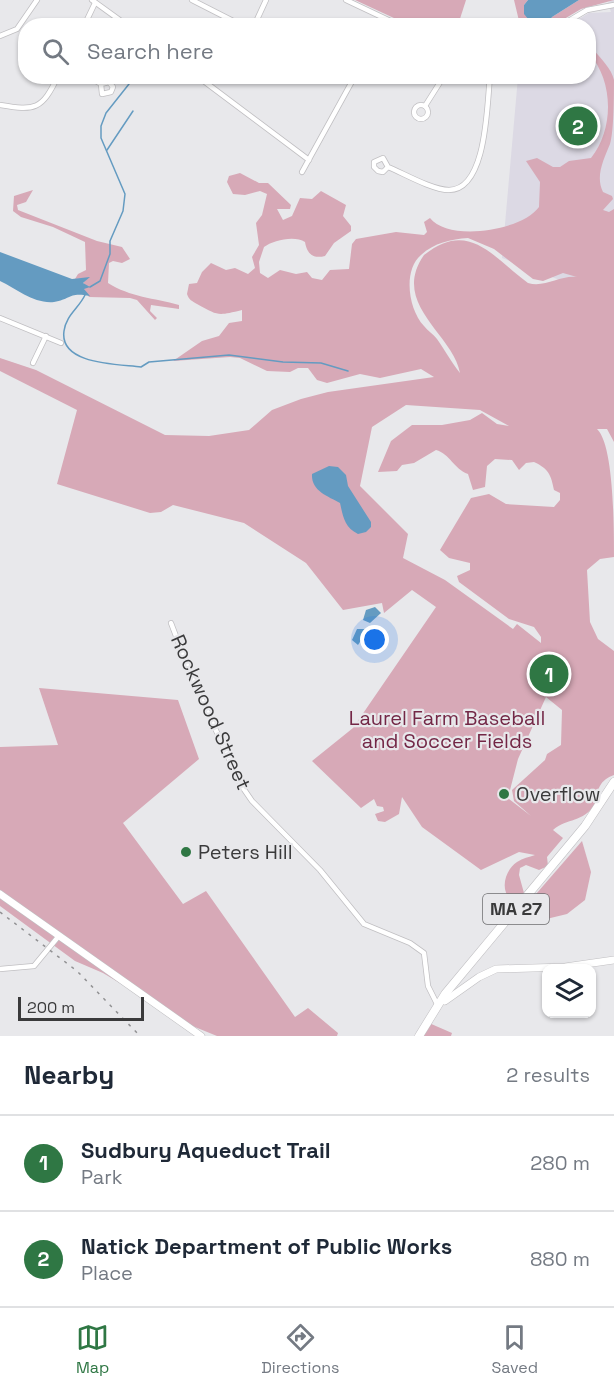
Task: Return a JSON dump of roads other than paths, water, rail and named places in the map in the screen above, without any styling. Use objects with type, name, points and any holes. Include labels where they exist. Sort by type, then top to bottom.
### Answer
[{"type":"main road","name":"MA 27","points":[[419,1036],[455,982],[585,826],[614,782]]},
{"type":"main road","points":[[0,894],[201,1036]]},
{"type":"main road","points":[[441,1003],[483,975],[501,968],[565,967],[614,960]]},
{"type":"main road","points":[[455,982],[463,988]]},
{"type":"street","points":[[25,18],[37,0]]},
{"type":"street","points":[[192,0],[227,18]]},
{"type":"street","points":[[258,18],[266,0]]},
{"type":"street","points":[[346,0],[386,18]]},
{"type":"street","points":[[87,18],[93,1],[117,18]]},
{"type":"street","points":[[574,18],[587,10],[614,5]]},
{"type":"street","points":[[0,36],[18,28]]},
{"type":"street","points":[[0,105],[17,109],[35,108],[44,101],[54,84]]},
{"type":"street","points":[[209,84],[309,160]]},
{"type":"street","points":[[302,172],[350,84]]},
{"type":"street","points":[[425,106],[439,84]]},
{"type":"street","points":[[388,167],[444,189],[457,188],[468,182],[485,134],[489,84]]},
{"type":"street","points":[[0,318],[61,343]]},
{"type":"street","points":[[33,363],[46,336]]},
{"type":"street","name":"Rockwood Street","points":[[171,623],[182,655],[241,785],[258,808],[320,870],[364,924],[410,943],[424,954],[428,986],[441,1003]]},
{"type":"street","points":[[0,969],[34,966],[58,937]]},
{"type":"water","points":[[528,0],[579,0],[551,18],[527,18],[524,14],[524,5]]},
{"type":"water","points":[[0,252],[72,279],[90,277],[83,283],[90,287],[84,289],[90,296],[74,295],[60,301],[47,302],[26,295],[0,281]]},
{"type":"water","points":[[329,466],[338,467],[346,475],[348,486],[371,522],[371,527],[366,532],[358,534],[350,528],[345,521],[340,503],[314,485],[312,474]]},
{"type":"water","points":[[375,607],[381,613],[370,623],[363,620],[366,610]]},
{"type":"water","points":[[357,629],[367,631],[358,645],[352,640]]},
{"type":"waterway","points":[[90,287],[100,281],[110,254],[110,241],[123,211],[125,194],[101,138],[101,126],[106,113],[129,84]]},
{"type":"waterway","points":[[107,150],[133,111]]},
{"type":"waterway","points":[[85,295],[67,320],[64,331],[65,342],[71,351],[92,361],[141,367],[149,362],[229,355],[283,362],[321,363],[348,371]]},
{"type":"railway","points":[[0,912],[77,971],[140,1036]]},
{"type":"place","name":"Natick Department of Public Works","points":[[578,126]]},
{"type":"place","name":"Sudbury Aqueduct Trail","points":[[549,674]]},
{"type":"place","name":"Overflow","points":[[504,794]]},
{"type":"place","name":"Peters Hill","points":[[186,852]]},
{"type":"park label","name":"Laurel Farm Baseball and Soccer Fields","points":[[447,730]]}]
